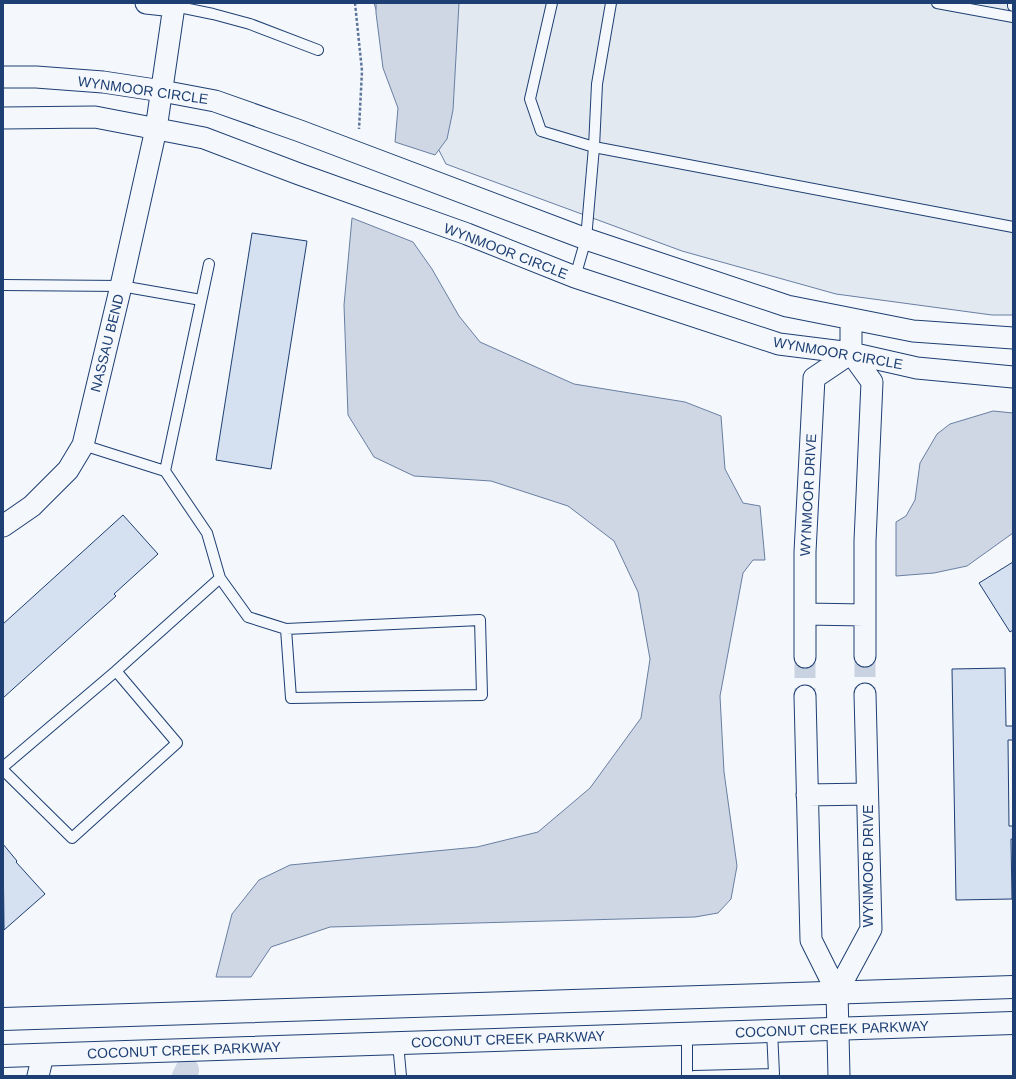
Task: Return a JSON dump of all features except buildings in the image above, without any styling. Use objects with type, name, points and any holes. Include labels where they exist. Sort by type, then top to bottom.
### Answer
[{"type":"main road","points":[[3,1019],[1013,987]]},
{"type":"main road","name":"COCONUT CREEK PARKWAY","points":[[3,1056],[1013,1023]]},
{"type":"street","points":[[146,3],[174,6]]},
{"type":"street","name":"NASSAU BEND","points":[[3,526],[32,506],[68,470],[83,445],[121,286],[156,129],[174,6]]},
{"type":"street","name":"WYNMOOR CIRCLE","points":[[3,78],[36,77],[103,82],[215,101],[300,131],[586,239],[787,306],[913,331],[1013,338]]},
{"type":"street","name":"WYNMOOR CIRCLE","points":[[3,118],[95,116],[204,138],[306,177],[467,234],[574,277],[779,344],[851,353],[917,368],[1013,377]]},
{"type":"street","points":[[851,318],[851,353],[872,382],[865,541],[865,656]]},
{"type":"street","name":"WYNMOOR DRIVE","points":[[805,657],[805,552],[814,378],[851,353]]},
{"type":"street","points":[[805,614],[865,615]]},
{"type":"street","name":"WYNMOOR DRIVE","points":[[837,992],[871,929],[865,694]]},
{"type":"street","points":[[805,696],[810,940],[837,992],[839,1076]]},
{"type":"street","points":[[807,795],[868,794]]},
{"type":"street","points":[[38,1076],[42,1055]]},
{"type":"lane","points":[[552,3],[530,99],[541,131],[594,147],[1013,227]]},
{"type":"lane","points":[[574,277],[586,239],[594,147],[597,84],[611,3]]},
{"type":"lane","points":[[937,3],[1013,17]]},
{"type":"lane","points":[[174,6],[213,14],[250,24],[318,50]]},
{"type":"lane","points":[[165,471],[209,264]]},
{"type":"lane","points":[[3,285],[121,286],[201,300]]},
{"type":"lane","points":[[83,445],[165,471],[206,533],[220,578],[248,618],[286,629],[480,620],[482,695],[291,698],[286,629]]},
{"type":"lane","points":[[116,672],[177,743],[72,838],[3,769],[116,672],[220,578]]},
{"type":"lane","points":[[694,1076],[774,1075],[772,1030]]},
{"type":"lane","points":[[687,1034],[687,1076]]},
{"type":"lane","points":[[398,1043],[401,1076]]},
{"type":"path","points":[[355,3],[362,70],[359,134]]},
{"type":"shaded area","points":[[374,3],[1013,3],[1013,315],[992,315],[836,294],[682,251],[446,164],[390,55]]},
{"type":"shaded area","points":[[376,3],[459,3],[453,110],[447,139],[435,155],[395,142],[398,108],[383,68]]},
{"type":"shaded area","points":[[352,218],[413,242],[432,269],[459,316],[480,342],[574,384],[685,402],[721,416],[725,469],[743,503],[760,506],[765,560],[753,560],[743,573],[720,696],[724,772],[737,866],[731,899],[718,913],[695,917],[330,927],[271,947],[251,977],[216,977],[232,914],[259,880],[290,865],[477,847],[538,832],[590,788],[641,718],[650,659],[638,592],[614,541],[568,506],[491,481],[414,476],[374,457],[348,415],[344,305]]},
{"type":"shaded area","points":[[993,411],[1013,413],[1013,533],[967,566],[934,573],[896,576],[896,522],[906,516],[915,500],[920,463],[937,434],[950,424]]},
{"type":"waterway","points":[[184,1076],[187,1070]]},
{"type":"tunnel","points":[[865,656],[865,694]]},
{"type":"tunnel","points":[[805,657],[805,696]]}]
